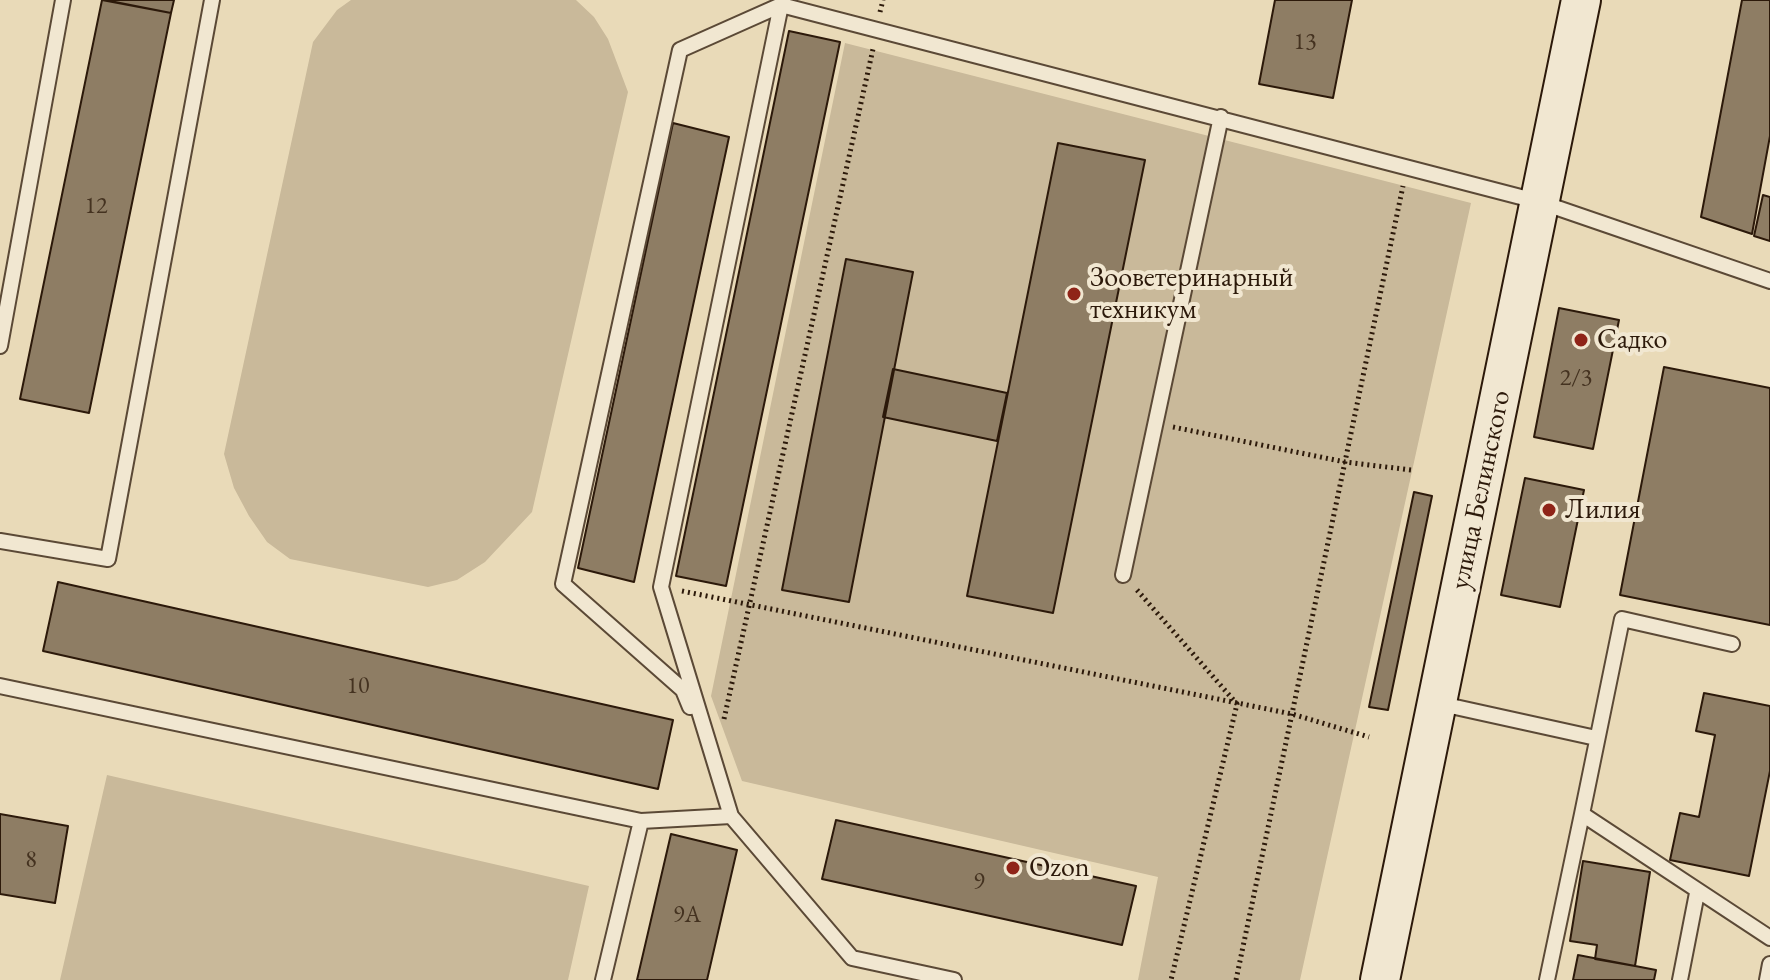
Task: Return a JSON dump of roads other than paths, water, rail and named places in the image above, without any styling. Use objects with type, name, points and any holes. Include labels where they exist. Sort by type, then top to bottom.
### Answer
[{"type":"street","name":"улица Белинского","points":[[1380,980],[1581,0]]},
{"type":"lane","points":[[0,346],[63,0]]},
{"type":"lane","points":[[0,541],[108,559],[212,0]]},
{"type":"lane","points":[[954,980],[852,958],[731,816],[683,690],[563,584],[680,50],[781,5],[1407,165],[1540,202],[1770,281]]},
{"type":"lane","points":[[731,816],[661,587],[781,5]]},
{"type":"lane","points":[[1123,575],[1221,117]]},
{"type":"lane","points":[[1547,980],[1622,619],[1732,644]]},
{"type":"lane","points":[[0,686],[641,821],[731,816]]},
{"type":"lane","points":[[1437,703],[1596,738]]},
{"type":"lane","points":[[1582,814],[1697,893],[1770,938]]},
{"type":"lane","points":[[603,980],[641,821]]},
{"type":"lane","points":[[1680,980],[1697,893]]},
{"type":"lane","points":[[1767,980],[1770,964]]},
{"type":"place","name":"Зооветеринарный техникум","points":[[1074,294]]},
{"type":"place","name":"Садко","points":[[1581,340]]},
{"type":"place","name":"Лилия","points":[[1549,510]]},
{"type":"place","name":"Ozon","points":[[1013,868]]}]
